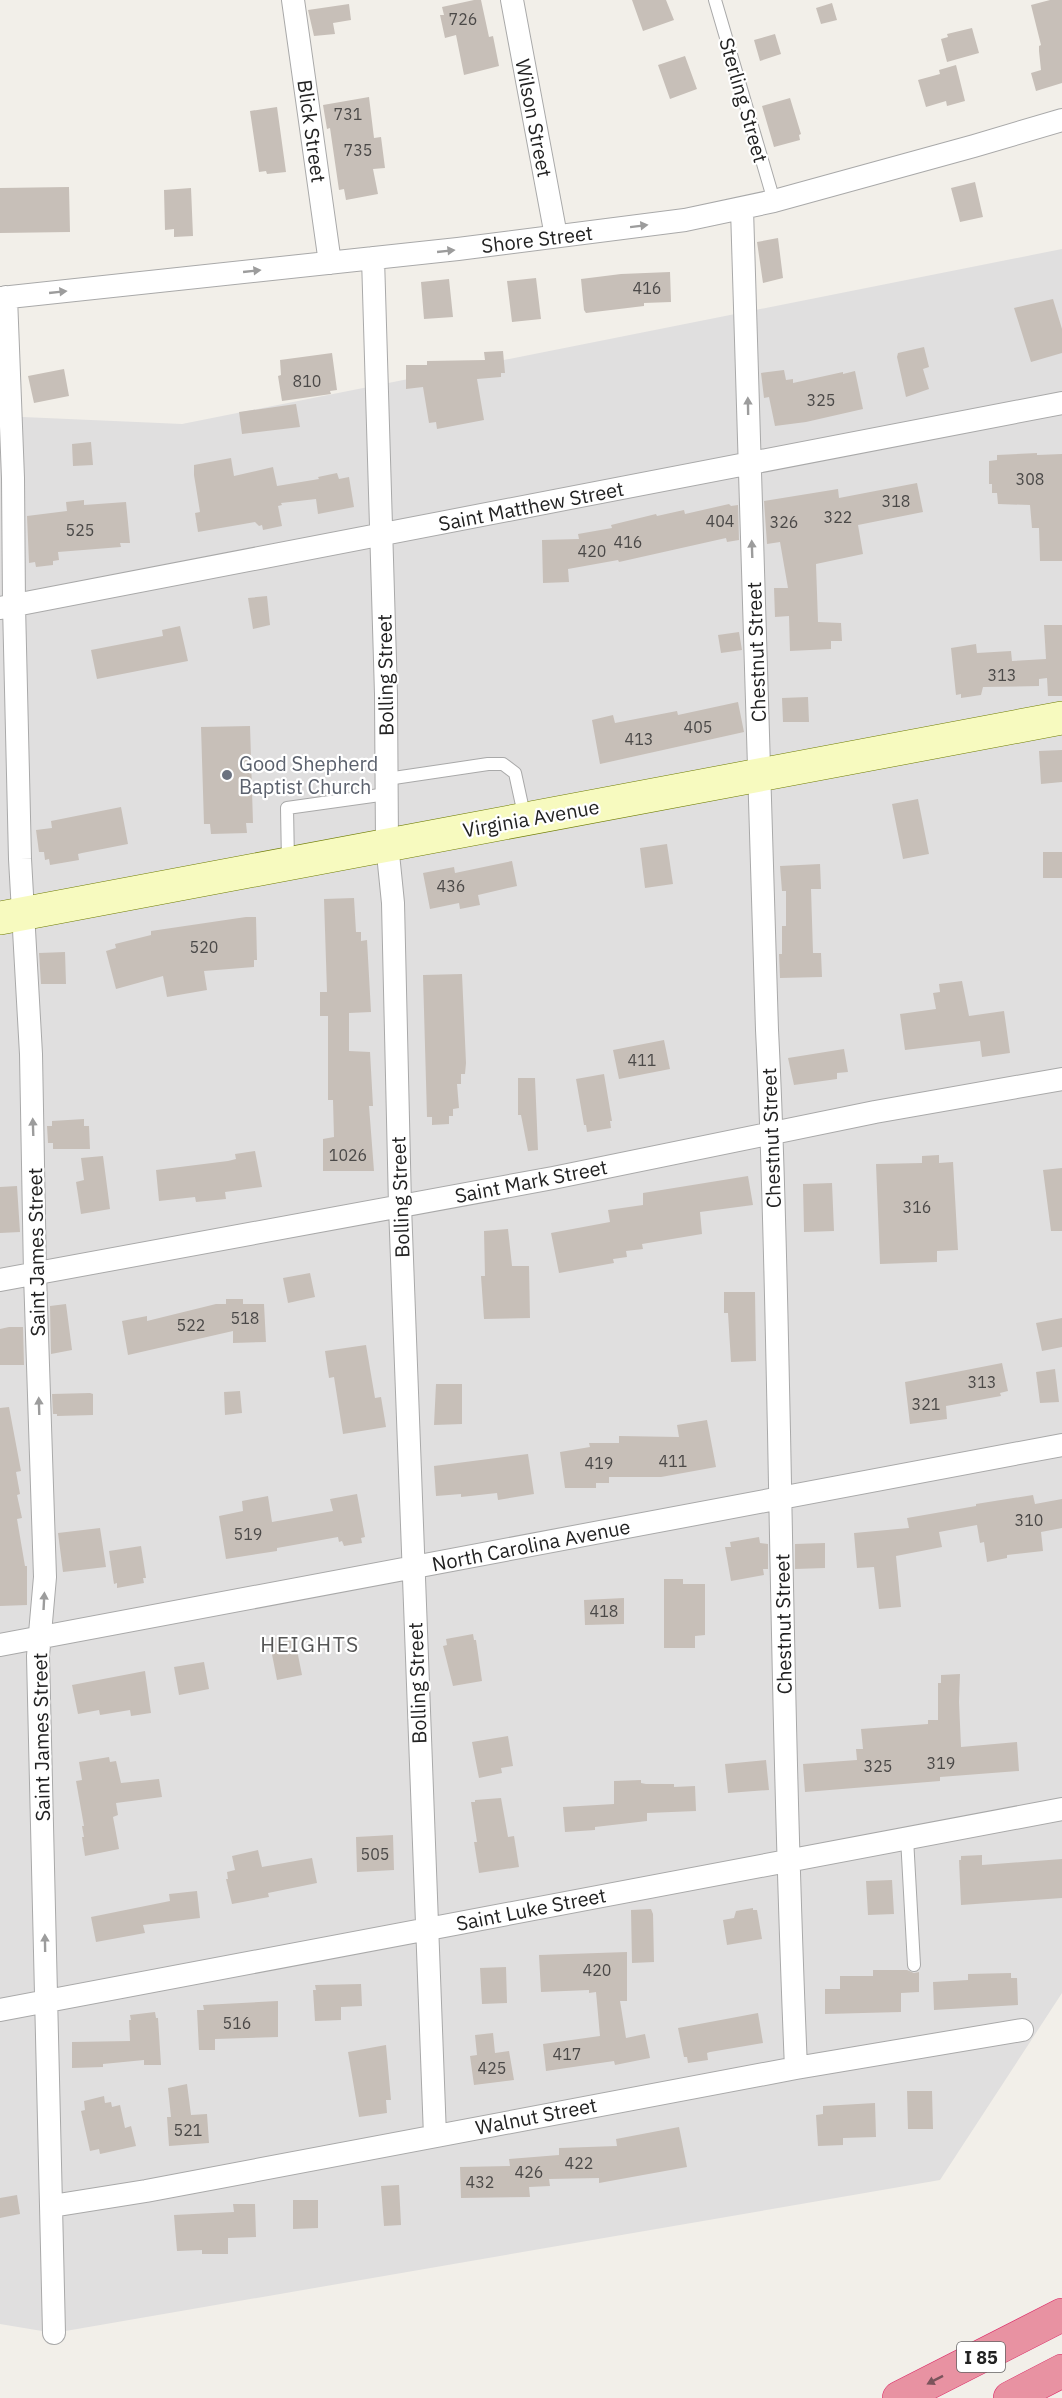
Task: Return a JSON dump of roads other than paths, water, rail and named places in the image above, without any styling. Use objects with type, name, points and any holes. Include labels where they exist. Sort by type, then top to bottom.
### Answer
[{"type":"highway","name":"I 85","points":[[899,2398],[1062,2315]]},
{"type":"highway","name":"I 85","points":[[1010,2398],[1062,2371]]},
{"type":"street","name":"Blick Street","points":[[292,0],[330,263]]},
{"type":"street","name":"Wilson Street","points":[[512,0],[556,236]]},
{"type":"street","name":"Shore Street","points":[[3,298],[330,263],[685,220],[774,201],[1062,120]]},
{"type":"street","name":"Chestnut Street","points":[[742,208],[767,1018],[773,1133],[785,1643],[787,1860],[796,2068]]},
{"type":"street","name":"Bolling Street","points":[[373,258],[387,844],[393,903],[400,1206],[435,2136]]},
{"type":"street","name":"Saint James Street","points":[[3,298],[7,606],[20,859],[12,916],[32,1065],[35,1274],[45,1577],[38,1656],[54,2333]]},
{"type":"street","name":"Saint Matthew Street","points":[[7,606],[750,465],[1062,403]]},
{"type":"street","name":"Virginia Avenue","points":[[12,916],[1062,718]]},
{"type":"street","name":"Saint Mark Street","points":[[0,1280],[1062,1079]]},
{"type":"street","name":"North Carolina Avenue","points":[[0,1645],[1062,1445]]},
{"type":"street","name":"Saint Luke Street","points":[[0,2010],[1062,1809]]},
{"type":"street","name":"Walnut Street","points":[[52,2206],[157,2189],[796,2068],[1022,2030]]},
{"type":"lane","name":"Sterling Street","points":[[715,0],[774,201]]},
{"type":"lane","points":[[288,863],[287,808],[488,764],[503,764],[515,773],[525,819]]},
{"type":"lane","points":[[907,1838],[914,1965]]},
{"type":"place","name":"Good Shepherd Baptist Church","points":[[227,775]]},
{"type":"district","name":"HEIGHTS","points":[[310,1644]]}]
